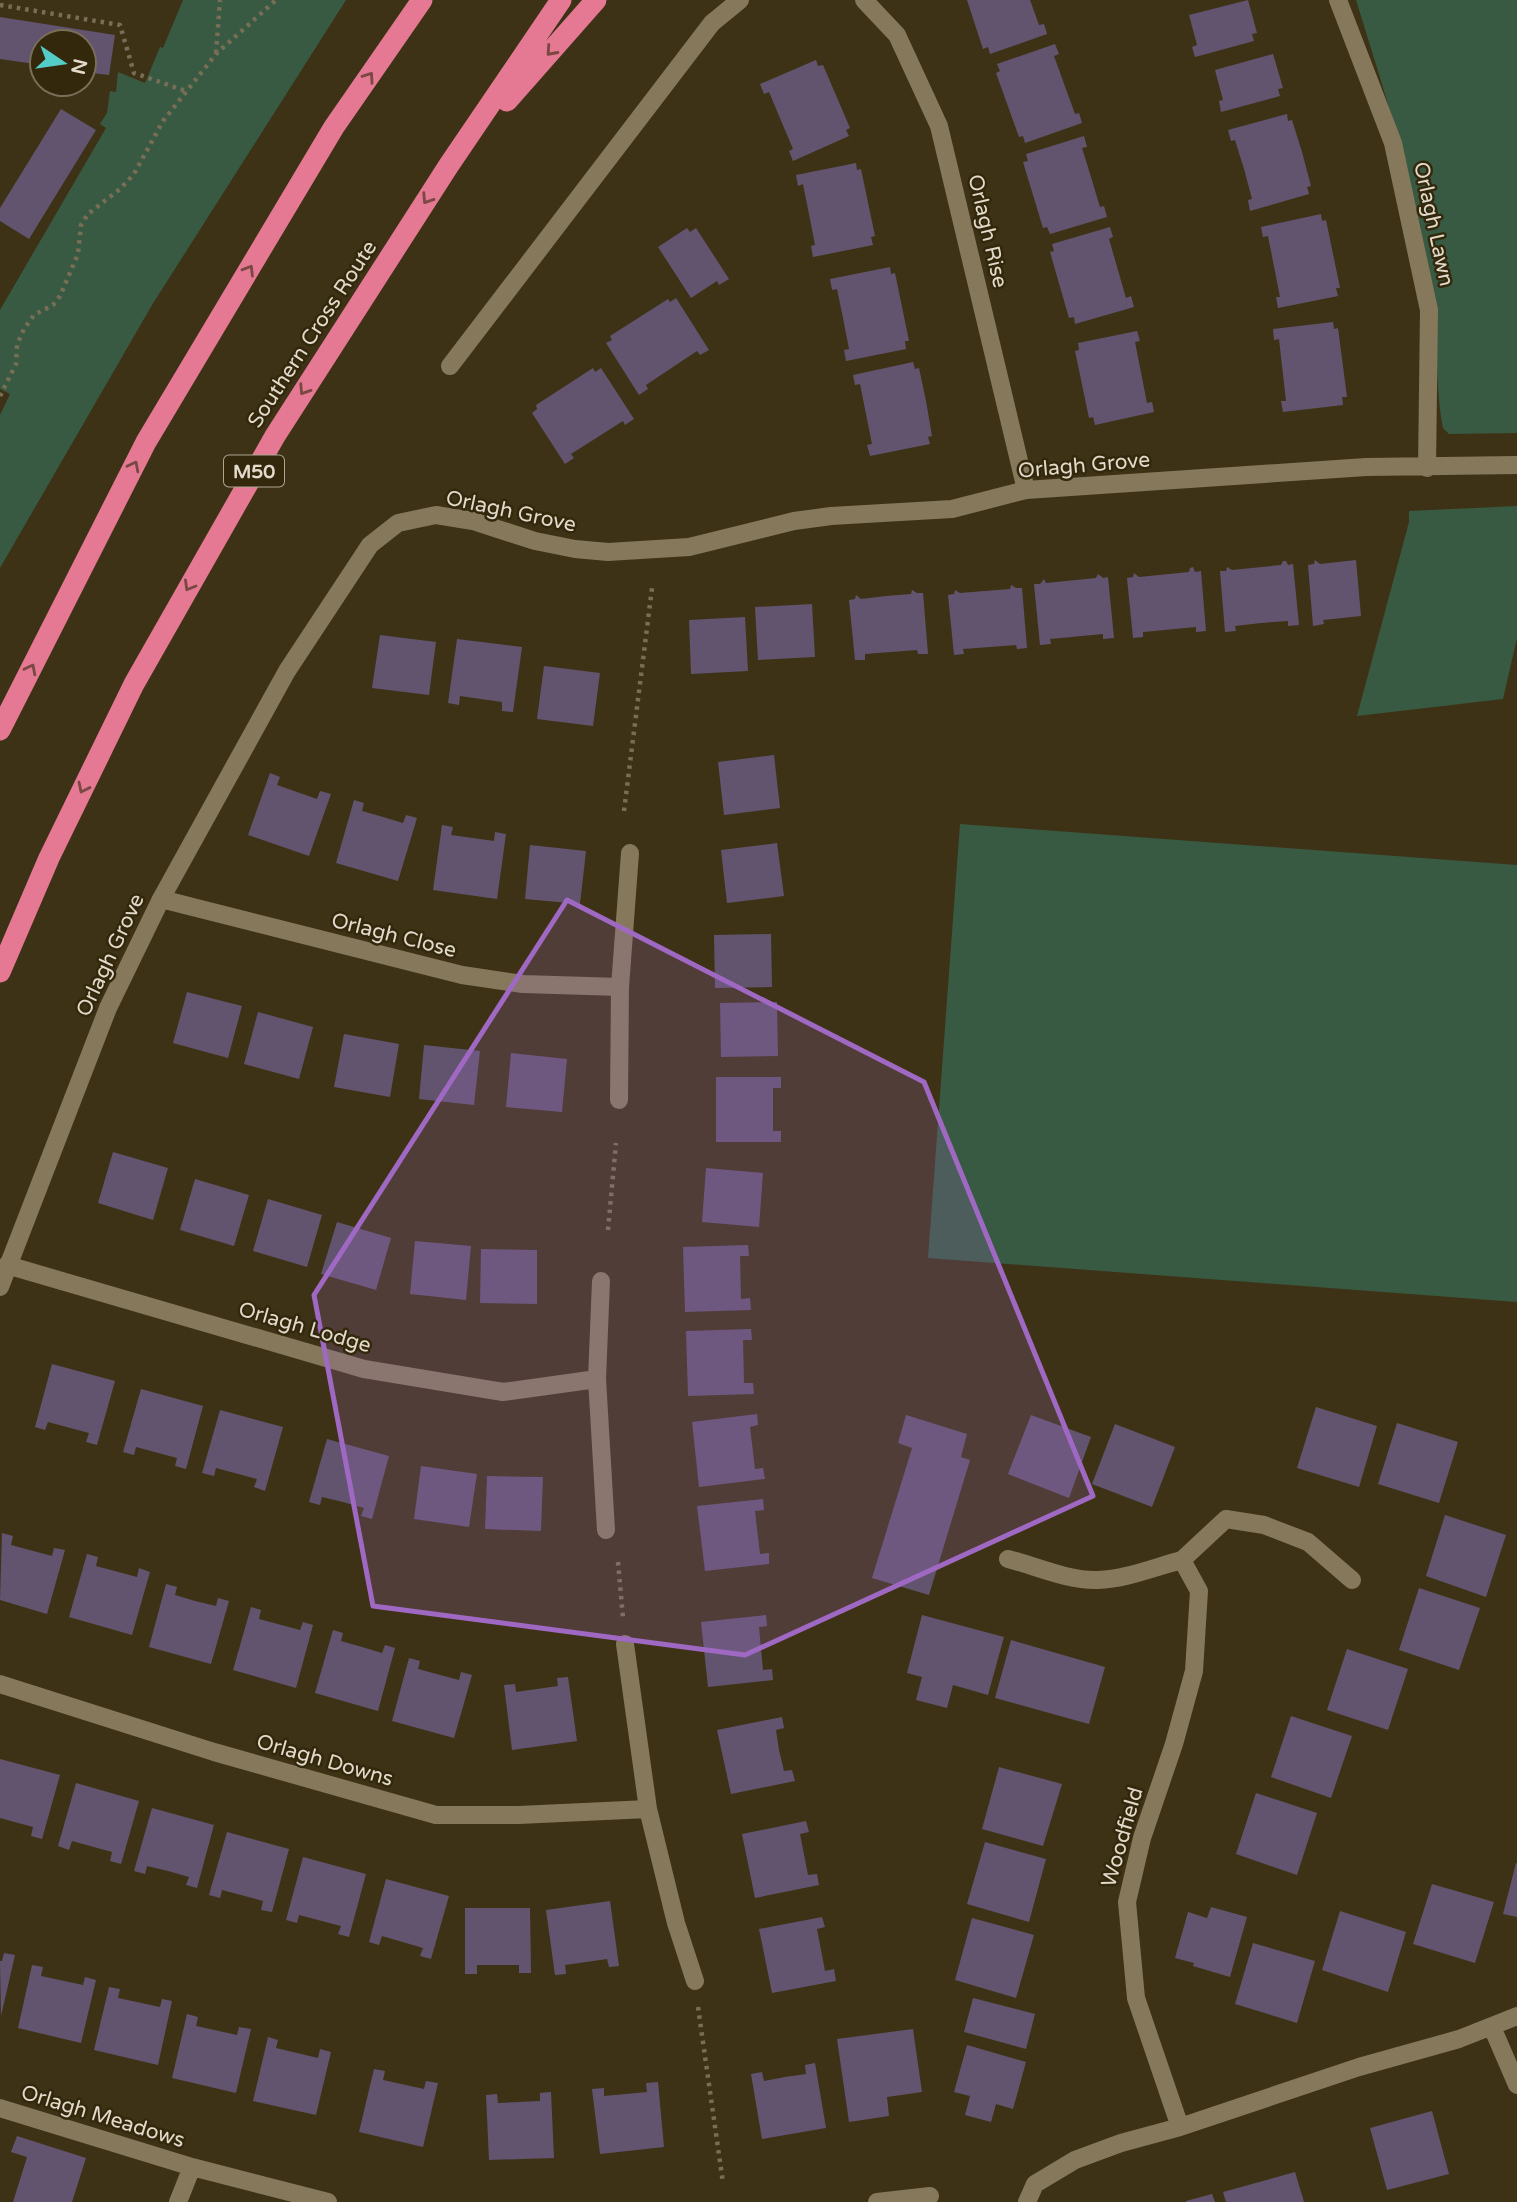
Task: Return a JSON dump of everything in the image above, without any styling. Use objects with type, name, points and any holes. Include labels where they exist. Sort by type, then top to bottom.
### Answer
[{"type":"highway","points":[[0,730],[146,442],[334,127],[422,0]]},
{"type":"highway","name":"Southern Cross Route","points":[[0,972],[48,858],[134,684],[275,436],[449,165],[561,0]]},
{"type":"highway","name":"M50","points":[[449,165],[596,0]]},
{"type":"street","points":[[450,366],[712,23],[740,0]]},
{"type":"street","name":"Orlagh Rise","points":[[864,0],[897,35],[939,126],[1026,490]]},
{"type":"street","name":"Orlagh Lawn","points":[[1338,0],[1393,143],[1429,310],[1427,468]]},
{"type":"street","name":"Orlagh Grove","points":[[0,1287],[108,1008],[161,899],[287,671],[370,545],[398,523],[436,515],[473,521],[535,541],[608,552],[689,547],[794,521],[831,516],[952,509],[1026,490],[1366,467],[1517,465]]},
{"type":"street","points":[[619,1100],[620,987],[630,853]]},
{"type":"street","name":"Orlagh Close","points":[[161,899],[462,975],[523,984],[620,987]]},
{"type":"street","name":"Orlagh Lodge","points":[[7,1265],[364,1369],[503,1392],[597,1379]]},
{"type":"street","points":[[601,1281],[597,1379],[607,1530]]},
{"type":"street","points":[[1008,1559],[1075,1577],[1098,1580],[1127,1575],[1182,1560],[1226,1519],[1265,1525],[1308,1542],[1352,1580]]},
{"type":"street","name":"Woodfield","points":[[1180,2127],[1136,1998],[1127,1902],[1142,1838],[1174,1744],[1194,1671],[1199,1591],[1182,1560]]},
{"type":"street","points":[[625,1644],[648,1810],[676,1923],[695,1981]]},
{"type":"street","name":"Orlagh Downs","points":[[0,1684],[214,1752],[436,1815],[648,1810]]},
{"type":"street","points":[[1027,2202],[1035,2184],[1075,2160],[1359,2067],[1459,2039],[1517,2016]]},
{"type":"street","points":[[1492,2027],[1517,2085]]},
{"type":"street","name":"Orlagh Meadows","points":[[0,2108],[192,2168],[328,2202]]},
{"type":"street","name":"Orlagh Meadows","points":[[178,2202],[192,2168]]},
{"type":"street","points":[[877,2202],[930,2196]]},
{"type":"path","points":[[216,54],[220,0]]},
{"type":"path","points":[[0,396],[16,364],[17,345],[24,329],[34,315],[53,305],[60,296],[78,254],[81,225],[88,214],[120,189],[134,174],[163,121],[216,54],[276,0]]},
{"type":"path","points":[[0,5],[120,25],[134,73],[186,91]]},
{"type":"path","points":[[624,811],[652,589]]},
{"type":"path","points":[[608,1230],[616,1143]]},
{"type":"path","points":[[618,1562],[625,1644]]},
{"type":"path","points":[[695,1981],[723,2183]]},
{"type":"highlighted area","points":[[567,900],[924,1082],[1093,1496],[745,1655],[373,1606],[314,1295]]},
{"type":"green space","points":[[183,0],[346,0],[152,305],[0,568],[0,415],[10,394],[0,389],[0,310],[106,128],[100,124],[107,113],[110,91],[116,92],[118,72],[145,83]]},
{"type":"green space","points":[[1356,0],[1517,0],[1517,433],[1449,434],[1443,428],[1438,392],[1435,320],[1425,248],[1399,141]]},
{"type":"green space","points":[[1517,506],[1517,638],[1503,699],[1357,716],[1409,522],[1409,511]]},
{"type":"green space","points":[[960,824],[1517,865],[1517,1302],[928,1258]]},
{"type":"building","points":[[967,0],[1030,0],[1039,25],[1044,24],[1047,34],[990,54],[988,47],[983,49]]},
{"type":"building","points":[[1248,0],[1257,33],[1252,34],[1254,41],[1195,57],[1192,47],[1197,45],[1189,15]]},
{"type":"building","points":[[0,17],[70,28],[28,28],[28,63],[0,59]]},
{"type":"building","points":[[98,32],[115,35],[109,75],[98,74]]},
{"type":"building","points":[[1055,44],[1059,54],[1054,56],[1075,114],[1079,113],[1082,123],[1025,143],[1023,136],[1019,137],[996,73],[1000,71],[997,64]]},
{"type":"building","points":[[1273,54],[1283,88],[1278,89],[1280,96],[1221,112],[1219,101],[1223,100],[1215,70]]},
{"type":"building","points":[[816,60],[818,66],[823,65],[850,128],[846,130],[849,136],[793,161],[789,151],[793,149],[769,92],[764,94],[760,84]]},
{"type":"building","points":[[61,109],[96,130],[29,239],[0,221],[0,208]]},
{"type":"building","points":[[1287,114],[1288,121],[1292,120],[1302,152],[1311,186],[1307,187],[1309,194],[1250,211],[1248,200],[1252,199],[1244,169],[1235,140],[1231,141],[1228,130]]},
{"type":"building","points":[[1084,136],[1087,147],[1082,148],[1100,207],[1104,206],[1107,217],[1050,234],[1047,227],[1043,228],[1023,162],[1028,161],[1026,154]]},
{"type":"building","points":[[856,163],[857,170],[861,169],[875,236],[871,237],[873,245],[813,257],[811,246],[815,245],[803,184],[798,186],[796,175]]},
{"type":"building","points":[[1321,214],[1322,221],[1326,220],[1340,288],[1336,288],[1338,296],[1278,308],[1276,297],[1280,297],[1268,236],[1263,237],[1261,227]]},
{"type":"building","points":[[1110,227],[1113,237],[1109,239],[1126,298],[1131,296],[1134,307],[1075,324],[1074,317],[1069,318],[1050,252],[1054,251],[1052,244]]},
{"type":"building","points":[[687,228],[690,232],[696,228],[729,279],[719,285],[717,281],[691,298],[658,247]]},
{"type":"building","points":[[890,267],[891,274],[895,273],[909,341],[905,341],[906,349],[846,361],[844,350],[849,349],[843,318],[837,289],[832,290],[830,279]]},
{"type":"building","points":[[676,298],[709,350],[700,355],[697,351],[646,385],[648,389],[639,395],[606,343],[612,340],[610,336],[668,299],[670,302]]},
{"type":"building","points":[[1333,322],[1334,329],[1338,328],[1347,397],[1342,397],[1343,405],[1283,412],[1281,401],[1286,401],[1279,339],[1274,340],[1273,329]]},
{"type":"building","points":[[1137,331],[1140,341],[1135,342],[1147,403],[1152,402],[1154,412],[1095,425],[1093,417],[1089,418],[1075,351],[1079,350],[1078,343]]},
{"type":"building","points":[[913,362],[915,369],[919,368],[926,401],[932,436],[928,437],[930,444],[870,456],[867,445],[872,444],[860,384],[855,385],[853,375]]},
{"type":"building","points":[[593,368],[595,372],[601,368],[634,419],[625,425],[623,421],[571,454],[574,458],[565,464],[532,413],[537,409],[536,405]]},
{"type":"building","points":[[1315,560],[1320,564],[1356,560],[1361,616],[1323,620],[1324,624],[1313,626],[1308,565],[1314,564]]},
{"type":"building","points":[[1283,561],[1288,565],[1293,564],[1299,625],[1288,626],[1288,621],[1261,623],[1235,626],[1236,631],[1225,632],[1220,571],[1226,571],[1227,567],[1232,570],[1281,565]]},
{"type":"building","points":[[1193,567],[1195,572],[1201,571],[1206,631],[1196,632],[1196,627],[1143,632],[1143,637],[1133,638],[1127,578],[1133,577],[1134,573],[1139,577],[1189,572]]},
{"type":"building","points":[[1098,574],[1103,578],[1108,577],[1114,638],[1103,639],[1103,634],[1050,639],[1051,644],[1040,645],[1034,584],[1040,584],[1044,579],[1046,583],[1096,578]]},
{"type":"building","points":[[1011,585],[1022,588],[1027,648],[1017,649],[1016,645],[963,649],[964,654],[954,655],[948,595],[954,594],[955,590],[960,593],[1010,589]]},
{"type":"building","points":[[912,590],[923,593],[928,654],[918,654],[917,650],[865,654],[865,660],[855,660],[849,600],[855,599],[856,595],[861,599],[911,594]]},
{"type":"building","points":[[812,604],[815,657],[758,660],[755,607]]},
{"type":"building","points":[[745,617],[748,671],[691,674],[689,620]]},
{"type":"building","points":[[380,635],[436,642],[429,695],[372,688]]},
{"type":"building","points":[[457,639],[522,647],[513,712],[502,711],[502,702],[460,696],[459,705],[448,703]]},
{"type":"building","points":[[544,666],[600,673],[593,726],[537,719]]},
{"type":"building","points":[[774,755],[780,808],[724,815],[718,762]]},
{"type":"building","points":[[270,773],[280,777],[277,785],[317,799],[320,791],[331,794],[309,856],[248,835]]},
{"type":"building","points":[[354,800],[364,803],[362,811],[403,823],[406,815],[417,818],[398,881],[336,863]]},
{"type":"building","points":[[442,825],[453,827],[451,835],[494,841],[495,832],[506,834],[497,899],[433,890]]},
{"type":"building","points":[[777,843],[784,896],[727,903],[721,850]]},
{"type":"building","points":[[530,845],[586,851],[580,904],[525,899]]},
{"type":"building","points":[[771,934],[772,987],[715,988],[714,935]]},
{"type":"building","points":[[187,992],[242,1006],[228,1058],[173,1043]]},
{"type":"building","points":[[777,1002],[778,1056],[721,1057],[720,1003]]},
{"type":"building","points":[[258,1012],[313,1027],[299,1079],[244,1064]]},
{"type":"building","points":[[344,1034],[399,1044],[390,1097],[334,1087]]},
{"type":"building","points":[[424,1045],[480,1051],[474,1105],[419,1099]]},
{"type":"building","points":[[511,1053],[567,1059],[562,1112],[506,1107]]},
{"type":"building","points":[[716,1077],[781,1077],[781,1088],[773,1088],[773,1131],[781,1131],[781,1142],[716,1142]]},
{"type":"building","points":[[113,1152],[168,1168],[153,1220],[98,1203]]},
{"type":"building","points":[[706,1168],[763,1173],[759,1227],[702,1222]]},
{"type":"building","points":[[195,1179],[249,1195],[234,1246],[180,1230]]},
{"type":"building","points":[[268,1199],[322,1215],[307,1267],[253,1251]]},
{"type":"building","points":[[337,1222],[391,1238],[376,1290],[321,1274]]},
{"type":"building","points":[[415,1241],[471,1246],[466,1300],[410,1294]]},
{"type":"building","points":[[748,1245],[749,1256],[740,1256],[741,1299],[750,1298],[751,1310],[685,1312],[683,1247]]},
{"type":"building","points":[[481,1249],[537,1250],[537,1304],[480,1303]]},
{"type":"building","points":[[751,1329],[752,1340],[743,1340],[744,1383],[753,1383],[754,1394],[688,1396],[686,1331]]},
{"type":"building","points":[[52,1364],[115,1381],[97,1445],[86,1442],[89,1433],[48,1422],[45,1430],[35,1427]]},
{"type":"building","points":[[141,1389],[203,1406],[186,1469],[175,1466],[177,1458],[136,1447],[134,1455],[123,1452]]},
{"type":"building","points":[[1316,1407],[1377,1426],[1359,1487],[1297,1468]]},
{"type":"building","points":[[220,1410],[283,1427],[265,1491],[254,1487],[257,1479],[216,1468],[214,1476],[202,1473]]},
{"type":"building","points":[[757,1414],[758,1425],[750,1427],[755,1469],[763,1468],[765,1479],[699,1487],[692,1422]]},
{"type":"building","points":[[906,1415],[967,1434],[961,1457],[970,1460],[929,1595],[872,1578],[912,1448],[898,1443]]},
{"type":"building","points":[[1031,1415],[1091,1437],[1069,1498],[1008,1474]]},
{"type":"building","points":[[1397,1423],[1458,1442],[1439,1503],[1378,1484]]},
{"type":"building","points":[[1115,1424],[1175,1447],[1152,1507],[1092,1484]]},
{"type":"building","points":[[327,1439],[389,1456],[372,1519],[361,1516],[364,1508],[343,1502],[322,1497],[320,1505],[309,1502]]},
{"type":"building","points":[[421,1466],[477,1474],[469,1527],[414,1519]]},
{"type":"building","points":[[487,1476],[543,1477],[541,1531],[485,1529]]},
{"type":"building","points":[[763,1499],[764,1510],[755,1511],[760,1554],[769,1553],[769,1564],[705,1571],[697,1506]]},
{"type":"building","points":[[1445,1515],[1506,1535],[1486,1597],[1426,1576]]},
{"type":"building","points":[[2,1533],[13,1536],[11,1545],[52,1556],[54,1548],[65,1550],[47,1614],[0,1600]]},
{"type":"building","points":[[87,1554],[98,1557],[96,1566],[137,1577],[139,1568],[150,1572],[132,1635],[69,1617]]},
{"type":"building","points":[[166,1584],[177,1587],[175,1595],[195,1601],[216,1606],[218,1598],[229,1601],[211,1664],[149,1647]]},
{"type":"building","points":[[1419,1588],[1480,1608],[1459,1670],[1399,1650]]},
{"type":"building","points":[[251,1607],[261,1610],[259,1619],[300,1630],[303,1622],[313,1625],[296,1688],[233,1670]]},
{"type":"building","points":[[766,1615],[767,1626],[759,1627],[763,1670],[772,1669],[773,1680],[708,1687],[701,1622]]},
{"type":"building","points":[[922,1615],[1004,1637],[988,1695],[953,1685],[947,1708],[916,1700],[922,1677],[907,1673]]},
{"type":"building","points":[[333,1630],[343,1633],[341,1641],[382,1653],[385,1645],[395,1648],[378,1711],[315,1693]]},
{"type":"building","points":[[1011,1640],[1105,1667],[1089,1724],[995,1698]]},
{"type":"building","points":[[1347,1649],[1408,1669],[1388,1730],[1327,1710]]},
{"type":"building","points":[[409,1658],[420,1661],[418,1669],[459,1680],[461,1672],[472,1675],[454,1738],[392,1721]]},
{"type":"building","points":[[568,1677],[577,1741],[512,1750],[504,1685],[515,1684],[516,1692],[558,1686],[557,1678]]},
{"type":"building","points":[[1291,1716],[1352,1736],[1331,1798],[1271,1777]]},
{"type":"building","points":[[782,1717],[784,1728],[776,1730],[779,1750],[784,1771],[792,1770],[795,1781],[731,1794],[717,1730]]},
{"type":"building","points":[[0,1759],[60,1775],[42,1839],[31,1836],[33,1827],[0,1818]]},
{"type":"building","points":[[999,1767],[1062,1784],[1043,1846],[982,1829]]},
{"type":"building","points":[[76,1783],[139,1801],[121,1864],[110,1861],[112,1852],[72,1841],[69,1850],[58,1846]]},
{"type":"building","points":[[1256,1793],[1317,1813],[1297,1875],[1236,1854]]},
{"type":"building","points":[[152,1808],[214,1825],[197,1888],[186,1885],[189,1877],[168,1871],[147,1866],[145,1874],[134,1871]]},
{"type":"building","points":[[806,1821],[809,1832],[800,1834],[808,1875],[817,1874],[819,1885],[755,1898],[742,1834]]},
{"type":"building","points":[[227,1832],[289,1849],[272,1912],[261,1910],[263,1901],[222,1890],[220,1898],[209,1895]]},
{"type":"building","points":[[985,1842],[1046,1859],[1029,1922],[967,1904]]},
{"type":"building","points":[[303,1857],[366,1874],[349,1937],[338,1934],[341,1926],[299,1915],[297,1923],[286,1920]]},
{"type":"building","points":[[1517,1863],[1517,1917],[1503,1914]]},
{"type":"building","points":[[386,1879],[449,1896],[431,1959],[420,1956],[423,1948],[382,1936],[379,1945],[369,1942]]},
{"type":"building","points":[[1432,1884],[1494,1902],[1475,1963],[1413,1944]]},
{"type":"building","points":[[610,1901],[619,1966],[609,1967],[607,1959],[565,1965],[566,1974],[555,1975],[546,1910]]},
{"type":"building","points":[[1211,1907],[1247,1917],[1230,1977],[1175,1958],[1188,1912],[1207,1918]]},
{"type":"building","points":[[465,1908],[530,1908],[531,1973],[519,1973],[519,1965],[477,1965],[477,1974],[465,1974]]},
{"type":"building","points":[[1340,1911],[1406,1932],[1388,1992],[1322,1970]]},
{"type":"building","points":[[822,1917],[825,1927],[817,1929],[825,1971],[834,1969],[836,1981],[772,1993],[759,1929]]},
{"type":"building","points":[[972,1918],[1034,1935],[1016,1998],[955,1980]]},
{"type":"building","points":[[1253,1943],[1315,1961],[1297,2023],[1235,2004]]},
{"type":"building","points":[[4,1953],[15,1955],[1,2016],[0,1961]]},
{"type":"building","points":[[32,1965],[43,1967],[41,1976],[83,1985],[85,1977],[96,1980],[81,2043],[18,2028]]},
{"type":"building","points":[[109,1987],[120,1989],[118,1998],[160,2007],[162,1999],[172,2001],[158,2065],[94,2050]]},
{"type":"building","points":[[973,1998],[1035,2014],[1026,2049],[964,2032]]},
{"type":"building","points":[[187,2014],[198,2017],[196,2026],[237,2035],[239,2027],[251,2029],[236,2093],[172,2078]]},
{"type":"building","points":[[913,2029],[922,2092],[887,2097],[889,2116],[849,2122],[837,2039]]},
{"type":"building","points":[[268,2037],[278,2040],[276,2048],[318,2058],[320,2049],[331,2052],[316,2115],[253,2101]]},
{"type":"building","points":[[967,2045],[1026,2062],[1013,2109],[996,2104],[991,2122],[965,2115],[970,2096],[954,2092]]},
{"type":"building","points":[[815,2063],[826,2128],[762,2139],[751,2074],[762,2072],[764,2081],[806,2074],[805,2065]]},
{"type":"building","points":[[374,2069],[385,2071],[383,2080],[424,2089],[426,2081],[438,2083],[423,2147],[359,2132]]},
{"type":"building","points":[[658,2082],[664,2147],[600,2154],[592,2089],[604,2088],[604,2096],[647,2092],[646,2083]]},
{"type":"building","points":[[551,2092],[554,2158],[489,2160],[486,2095],[497,2094],[498,2103],[540,2101],[540,2093]]},
{"type":"building","points":[[1432,2111],[1449,2174],[1387,2190],[1370,2128]]},
{"type":"building","points":[[17,2136],[86,2158],[72,2202],[13,2202],[27,2157],[11,2152]]},
{"type":"building","points":[[1295,2172],[1304,2202],[1226,2202],[1223,2192]]},
{"type":"building","points":[[1212,2194],[1215,2202],[1186,2202],[1186,2201]]}]
